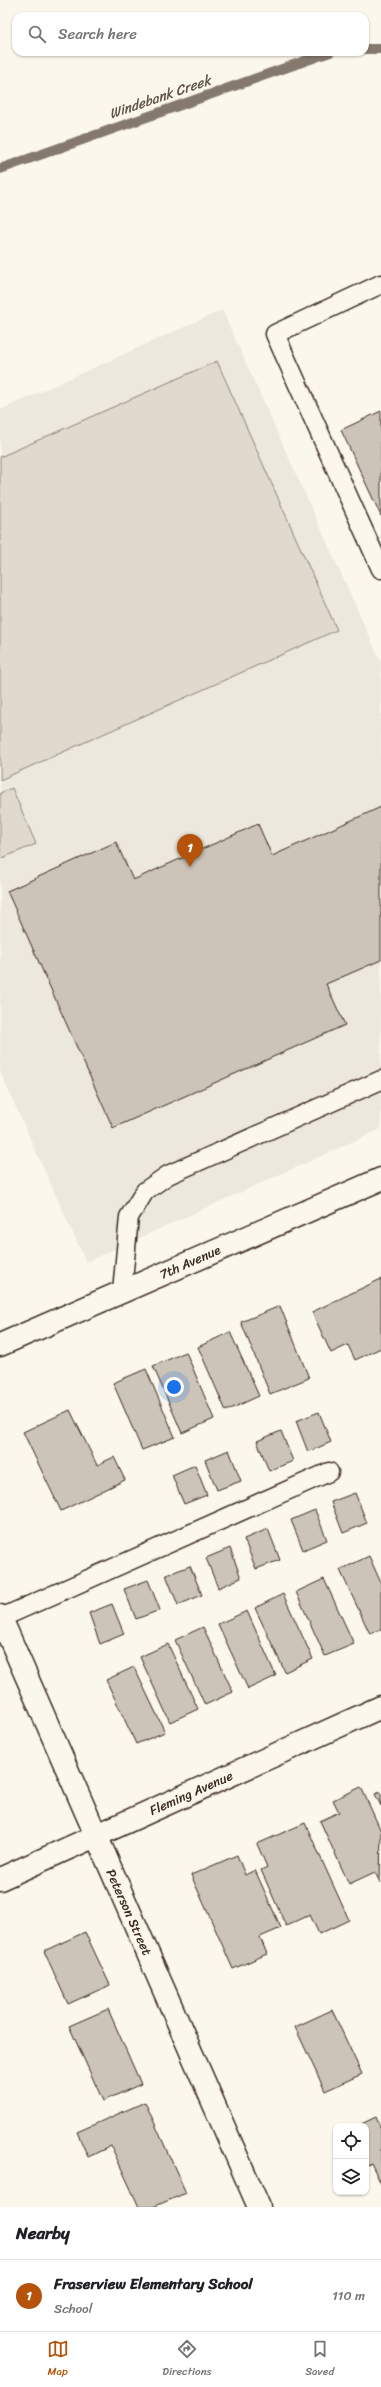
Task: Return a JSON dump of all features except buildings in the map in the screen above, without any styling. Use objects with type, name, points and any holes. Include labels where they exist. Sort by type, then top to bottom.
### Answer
[{"type":"street","name":"7th Avenue","points":[[0,1346],[381,1179]]},
{"type":"street","name":"Peterson Street","points":[[2,1625],[258,2207]]},
{"type":"street","name":"Fleming Avenue","points":[[0,1879],[96,1837],[381,1707]]},
{"type":"lane","points":[[381,284],[275,334],[381,569]]},
{"type":"lane","points":[[122,1292],[129,1217],[145,1191],[168,1175],[381,1080]]},
{"type":"lane","points":[[2,1625],[329,1472]]},
{"type":"shaded area","points":[[222,310],[381,662],[381,1129],[86,1262],[0,1072],[0,410]]},
{"type":"shaded area","points":[[217,361],[337,630],[0,780],[0,457]]},
{"type":"shaded area","points":[[12,788],[36,844],[0,859],[0,793]]},
{"type":"waterway","name":"Windebank Creek","points":[[369,49],[381,49]]},
{"type":"waterway","name":"Windebank Creek","points":[[0,169],[319,56]]},
{"type":"place","name":"Fraserview Elementary School","points":[[190,867]]}]
